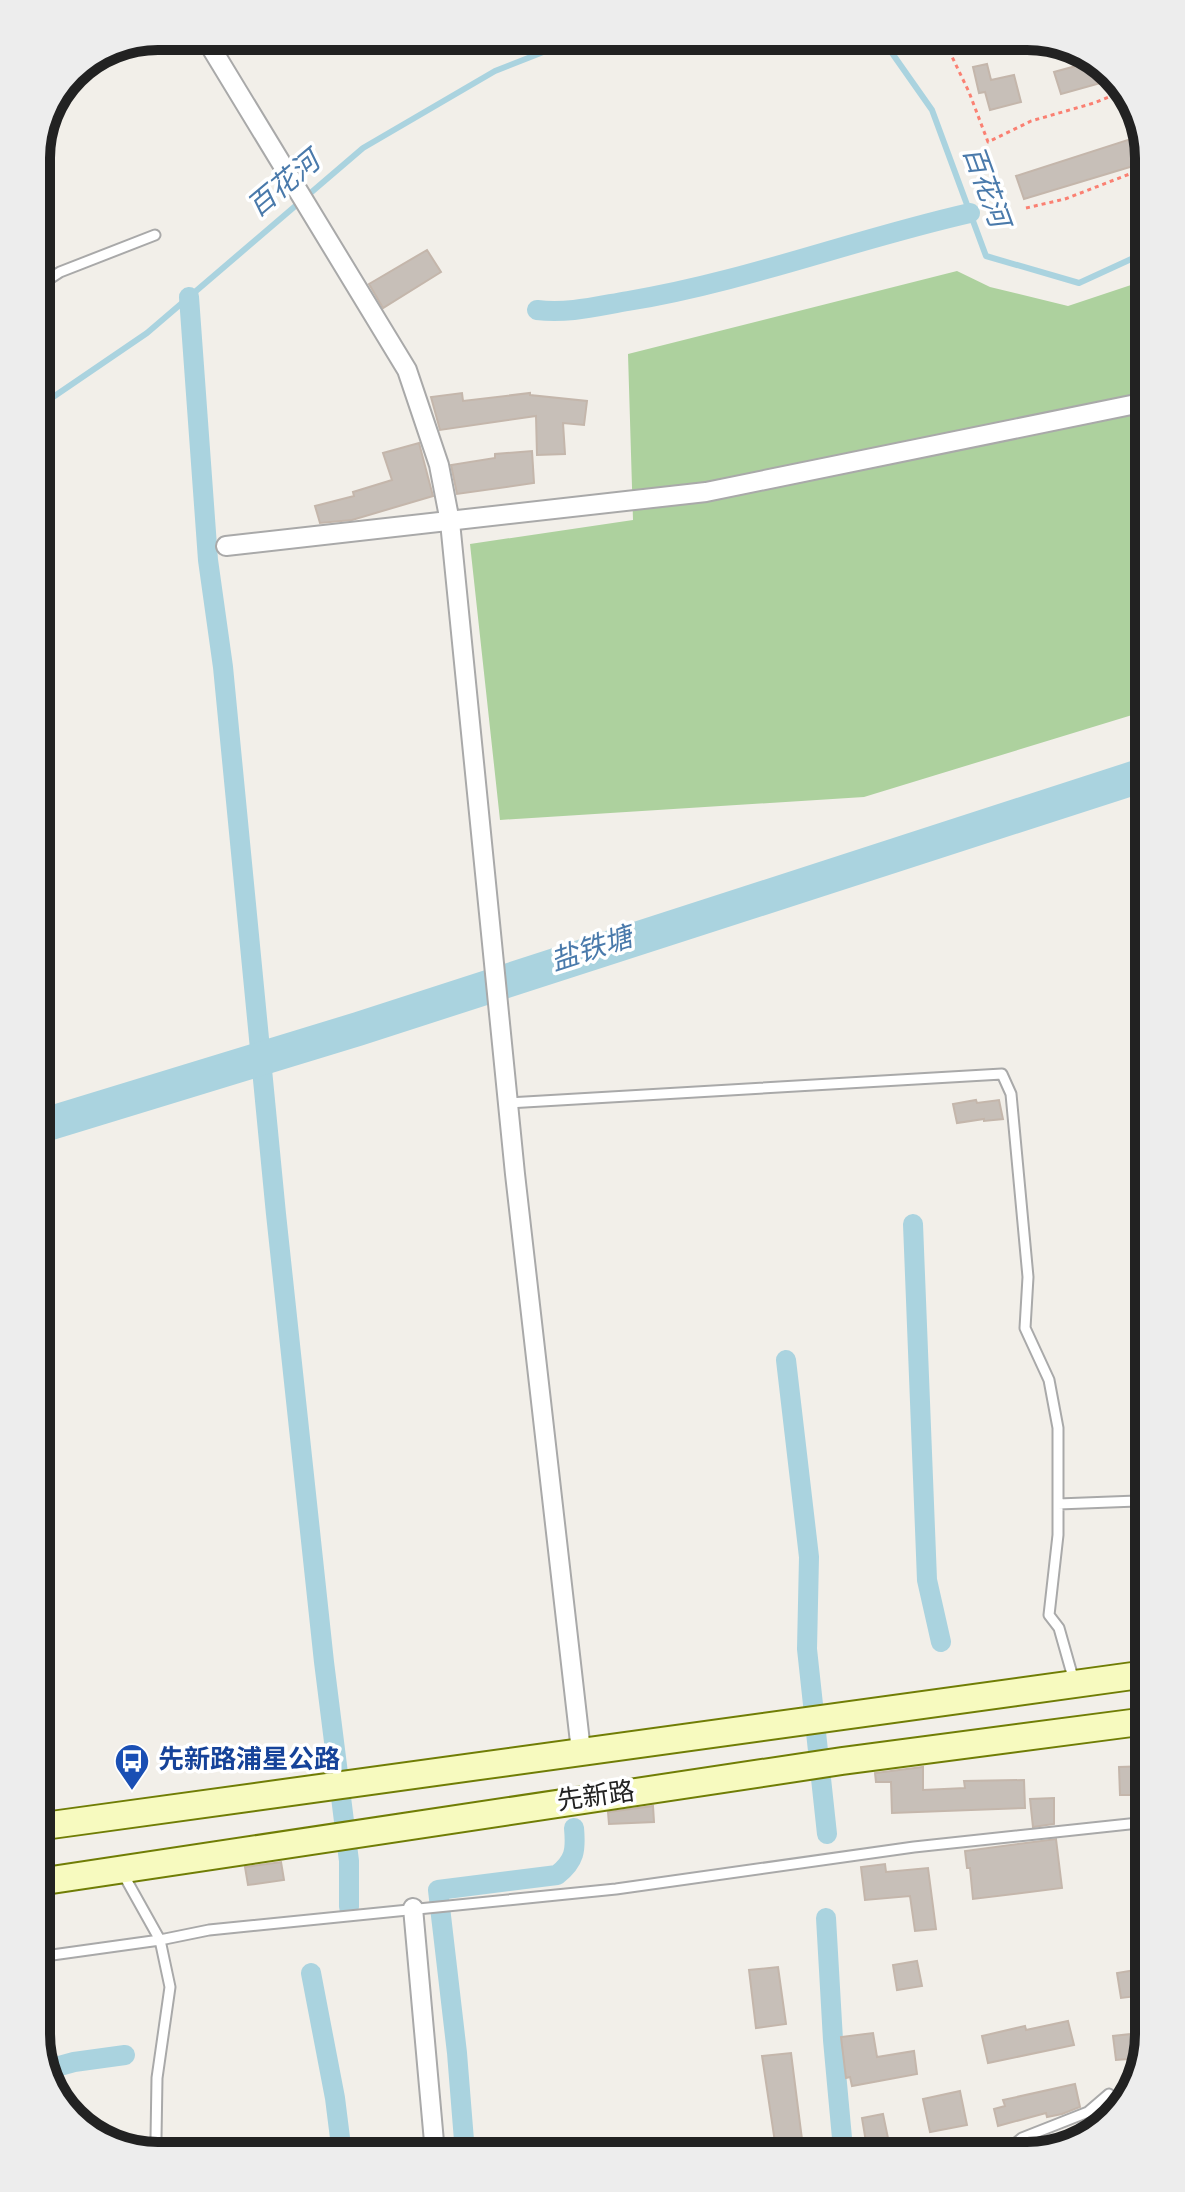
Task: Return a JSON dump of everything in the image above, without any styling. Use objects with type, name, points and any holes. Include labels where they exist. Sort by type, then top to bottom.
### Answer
[{"type":"main road","name":"先新路","points":[[50,1825],[1135,1676]]},
{"type":"main road","name":"先新路","points":[[50,1880],[842,1761],[1135,1723]]},
{"type":"street","points":[[212,50],[407,370],[439,465],[450,522],[508,1103],[581,1751]]},
{"type":"street","points":[[226,546],[706,492],[1135,404]]},
{"type":"street","points":[[413,1908],[434,2142]]},
{"type":"lane","points":[[50,279],[155,235]]},
{"type":"lane","points":[[508,1103],[1002,1074],[1011,1094],[1013,1109],[1028,1277],[1025,1328],[1049,1380],[1058,1428],[1058,1535],[1049,1615],[1059,1628],[1075,1684]]},
{"type":"lane","points":[[1058,1504],[1135,1501]]},
{"type":"lane","points":[[50,1955],[209,1930],[616,1889],[914,1847],[1135,1823]]},
{"type":"lane","points":[[121,1869],[160,1940],[170,1987],[157,2078],[157,2142]]},
{"type":"lane","points":[[1017,2142],[1088,2112],[1109,2094]]},
{"type":"path","points":[[949,50],[988,142],[1031,121],[1114,94]]},
{"type":"path","points":[[1026,208],[1065,199],[1135,172]]},
{"type":"green space","points":[[957,271],[990,287],[1068,306],[1135,284],[1135,714],[864,797],[500,820],[470,544],[633,520],[628,354]]},
{"type":"building","points":[[987,64],[991,80],[1014,75],[1021,102],[990,110],[985,92],[979,93],[973,67]]},
{"type":"building","points":[[1081,65],[1103,82],[1061,94],[1054,72]]},
{"type":"building","points":[[1133,138],[1135,166],[1024,199],[1016,176]]},
{"type":"building","points":[[427,250],[441,272],[383,308],[369,284]]},
{"type":"building","points":[[462,393],[463,401],[530,393],[587,401],[584,425],[563,423],[565,454],[537,455],[536,416],[440,430],[431,397]]},
{"type":"building","points":[[419,443],[433,496],[352,520],[320,523],[315,506],[354,496],[353,492],[392,480],[383,453]]},
{"type":"building","points":[[532,451],[534,483],[457,494],[451,465],[495,458],[495,454]]},
{"type":"building","points":[[976,1100],[977,1103],[999,1100],[1003,1119],[957,1123],[953,1104]]},
{"type":"building","points":[[1135,1766],[1135,1795],[1120,1795],[1119,1767]]},
{"type":"building","points":[[923,1767],[923,1790],[965,1788],[964,1781],[1024,1780],[1025,1808],[892,1813],[891,1782],[876,1782],[875,1773]]},
{"type":"building","points":[[1054,1798],[1054,1824],[1033,1827],[1030,1799]]},
{"type":"building","points":[[653,1806],[654,1822],[609,1824],[608,1812]]},
{"type":"building","points":[[1056,1839],[1062,1888],[973,1899],[965,1851]]},
{"type":"building","points":[[281,1862],[284,1880],[248,1885],[245,1867]]},
{"type":"building","points":[[885,1864],[886,1872],[928,1868],[936,1929],[915,1931],[910,1896],[865,1900],[861,1867]]},
{"type":"building","points":[[917,1961],[922,1986],[897,1990],[893,1965]]},
{"type":"building","points":[[778,1967],[786,2024],[756,2028],[749,1970]]},
{"type":"building","points":[[1135,1970],[1135,1996],[1121,1998],[1117,1973]]},
{"type":"building","points":[[1068,2021],[1074,2045],[988,2063],[982,2036],[1025,2026],[1026,2030]]},
{"type":"building","points":[[873,2033],[877,2057],[914,2051],[917,2074],[852,2086],[850,2077],[846,2078],[841,2037]]},
{"type":"building","points":[[1135,2034],[1132,2059],[1116,2060],[1113,2036]]},
{"type":"building","points":[[791,2053],[802,2142],[775,2142],[762,2056]]},
{"type":"building","points":[[1075,2084],[1080,2107],[1062,2114],[1047,2117],[1046,2113],[998,2126],[994,2109],[1005,2106],[1003,2100]]},
{"type":"building","points":[[960,2091],[967,2125],[930,2132],[923,2099]]},
{"type":"building","points":[[883,2114],[889,2142],[866,2142],[862,2118]]},
{"type":"waterway","name":"百花河","points":[[50,399],[147,333],[363,148],[495,71],[548,50]]},
{"type":"waterway","name":"百花河","points":[[890,50],[932,110],[986,256],[1079,283],[1135,257]]},
{"type":"waterway","points":[[537,310],[583,309],[671,293],[970,213]]},
{"type":"waterway","points":[[189,297],[208,560],[223,667],[276,1214],[324,1662],[349,1861],[349,1907]]},
{"type":"waterway","name":"盐铁塘","points":[[50,1123],[358,1029],[1135,778]]},
{"type":"waterway","points":[[913,1224],[927,1580],[941,1642]]},
{"type":"waterway","points":[[786,1360],[809,1557],[807,1649],[827,1834]]},
{"type":"waterway","points":[[464,2142],[438,1890],[557,1875],[568,1865],[573,1854],[574,1828]]},
{"type":"waterway","points":[[826,1918],[842,2142]]},
{"type":"waterway","points":[[311,1973],[340,2142]]},
{"type":"waterway","points":[[56,2067],[125,2055]]},
{"type":"place","name":"先新路浦星公路","points":[[132,1792]]}]
